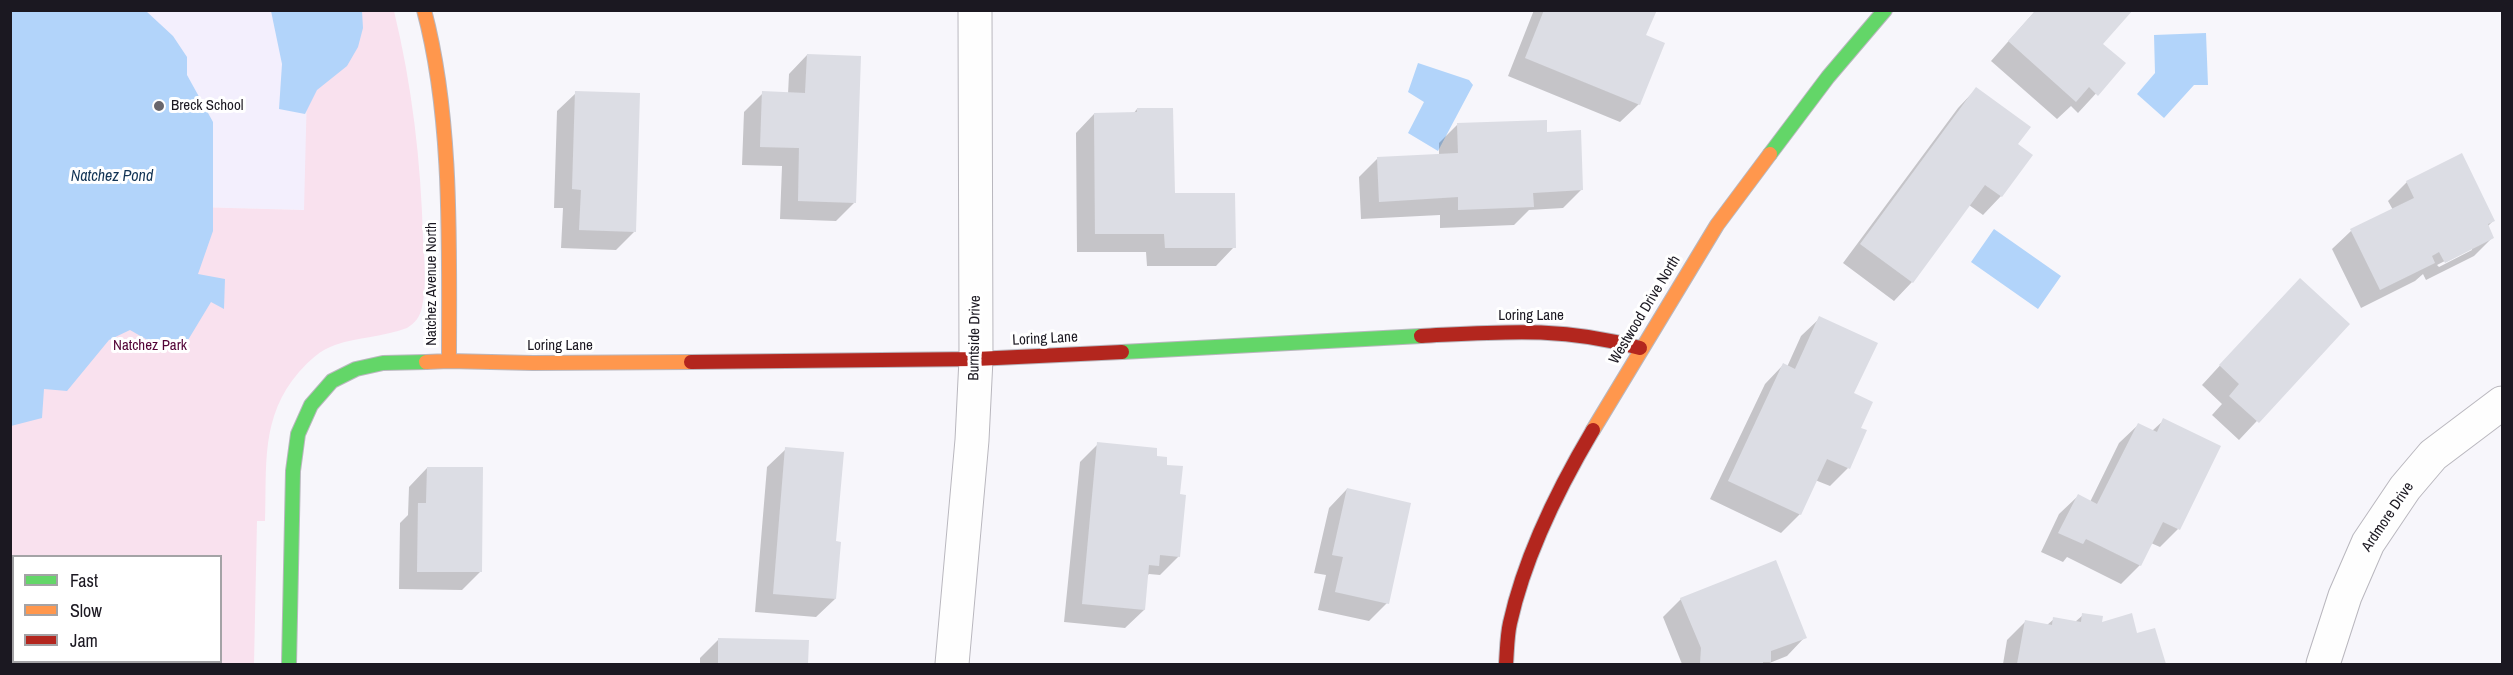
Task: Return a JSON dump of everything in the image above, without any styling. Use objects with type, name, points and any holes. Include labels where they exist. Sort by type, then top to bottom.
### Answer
[{"type":"street","name":"Natchez Avenue North","points":[[289,664],[293,471],[298,434],[312,405],[332,381],[356,369],[383,363],[449,361],[449,210],[444,127],[430,31],[424,10]]},
{"type":"street","name":"Burntside Drive","points":[[952,664],[972,440],[976,359],[975,10]]},
{"type":"street","name":"Westwood Drive North","points":[[1506,664],[1509,625],[1523,573],[1569,470],[1640,348],[1717,225],[1828,77],[1885,10]]},
{"type":"street","name":"Loring Lane","points":[[449,361],[533,363],[976,359],[1527,331],[1561,331],[1590,335],[1640,348]]},
{"type":"street","name":"Ardmore Drive","points":[[2323,664],[2344,596],[2368,543],[2405,489],[2433,455],[2502,403]]},
{"type":"shaded area","name":"Breck School","points":[[11,11],[309,11],[305,210],[11,202]]},
{"type":"green space","name":"Natchez Park","points":[[309,11],[394,11],[411,95],[418,152],[425,272],[422,307],[417,319],[407,328],[344,342],[320,353],[299,372],[286,389],[272,424],[268,443],[265,521],[257,521],[254,664],[11,664],[11,202],[304,210]]},
{"type":"water","name":"Natchez Pond","points":[[11,10],[146,11],[173,36],[187,57],[187,75],[213,122],[213,231],[198,274],[225,279],[224,309],[211,302],[182,350],[151,342],[130,330],[109,340],[67,391],[44,389],[42,418],[11,426]]},
{"type":"water","points":[[271,11],[362,11],[363,28],[358,47],[347,66],[317,90],[305,114],[279,109],[282,64]]},
{"type":"water","points":[[2206,33],[2208,85],[2194,85],[2164,118],[2137,94],[2155,73],[2154,35]]},
{"type":"water","points":[[1418,63],[1469,80],[1473,85],[1438,151],[1408,133],[1424,102],[1408,92]]},
{"type":"water","points":[[1994,229],[2061,276],[2038,309],[1971,262]]},
{"type":"building","points":[[1544,10],[1657,10],[1646,35],[1665,43],[1640,105],[1525,58]]},
{"type":"building","points":[[2036,10],[2133,10],[2103,44],[2126,63],[2098,96],[2089,87],[2076,102],[2008,41]]},
{"type":"building","points":[[807,54],[861,56],[856,203],[798,201],[799,148],[760,147],[762,91],[805,93]]},
{"type":"building","points":[[1976,87],[2031,127],[2018,144],[2033,155],[2002,197],[1985,185],[1913,283],[1860,244]]},
{"type":"building","points":[[575,91],[640,93],[636,232],[579,230],[581,190],[572,189]]},
{"type":"building","points":[[1137,108],[1173,108],[1175,193],[1235,193],[1236,248],[1165,248],[1164,234],[1095,234],[1094,113],[1137,112]]},
{"type":"building","points":[[1547,120],[1547,132],[1581,130],[1583,190],[1533,193],[1534,207],[1458,210],[1458,197],[1379,202],[1377,157],[1458,153],[1457,123]]},
{"type":"building","points":[[2462,153],[2495,221],[2488,224],[2494,238],[2445,263],[2439,252],[2432,256],[2435,263],[2380,290],[2350,229],[2414,198],[2406,181]]},
{"type":"building","points":[[2300,278],[2350,324],[2259,423],[2229,396],[2239,384],[2219,365]]},
{"type":"building","points":[[1819,316],[1878,343],[1854,393],[1873,402],[1861,428],[1867,430],[1850,469],[1827,459],[1801,515],[1728,481],[1783,363],[1795,369]]},
{"type":"building","points":[[2163,418],[2221,446],[2180,530],[2163,522],[2141,566],[2086,539],[2083,544],[2058,533],[2078,494],[2097,504],[2138,423],[2157,432]]},
{"type":"building","points":[[1097,442],[1157,448],[1157,456],[1167,457],[1167,465],[1183,466],[1180,494],[1186,495],[1180,557],[1160,555],[1159,566],[1149,565],[1145,610],[1082,604]]},
{"type":"building","points":[[785,447],[844,452],[836,541],[841,542],[836,599],[773,594]]},
{"type":"building","points":[[427,467],[483,467],[482,572],[417,572],[418,503],[426,503]]},
{"type":"building","points":[[1347,488],[1411,503],[1389,604],[1335,592],[1343,557],[1332,555]]},
{"type":"building","points":[[1776,560],[1807,638],[1771,651],[1771,662],[1763,662],[1763,664],[1700,664],[1701,648],[1680,598]]},
{"type":"building","points":[[2082,613],[2103,616],[2102,622],[2132,613],[2137,633],[2155,628],[2166,664],[2017,664],[2025,620],[2052,625],[2053,617],[2081,622]]},
{"type":"building","points":[[718,638],[809,640],[808,664],[718,664]]},
{"type":"traffic: fast","points":[[1770,154],[1828,77],[1885,10]]},
{"type":"traffic: fast","points":[[1122,352],[1421,336]]},
{"type":"traffic: fast","points":[[289,664],[293,471],[298,434],[311,405],[332,381],[356,369],[383,363],[426,362]]},
{"type":"traffic: slow","points":[[424,10],[440,95],[445,139],[449,229],[449,361],[426,362]]},
{"type":"traffic: slow","points":[[1593,430],[1717,225],[1770,154]]},
{"type":"traffic: slow","points":[[449,361],[691,362]]},
{"type":"traffic: jam","points":[[1421,336],[1505,332],[1557,333],[1584,336],[1640,348]]},
{"type":"traffic: jam","points":[[691,362],[976,359],[1122,352]]},
{"type":"traffic: jam","points":[[1506,664],[1510,623],[1524,572],[1555,499],[1593,430]]},
{"type":"place","name":"Breck School","points":[[159,106]]}]
